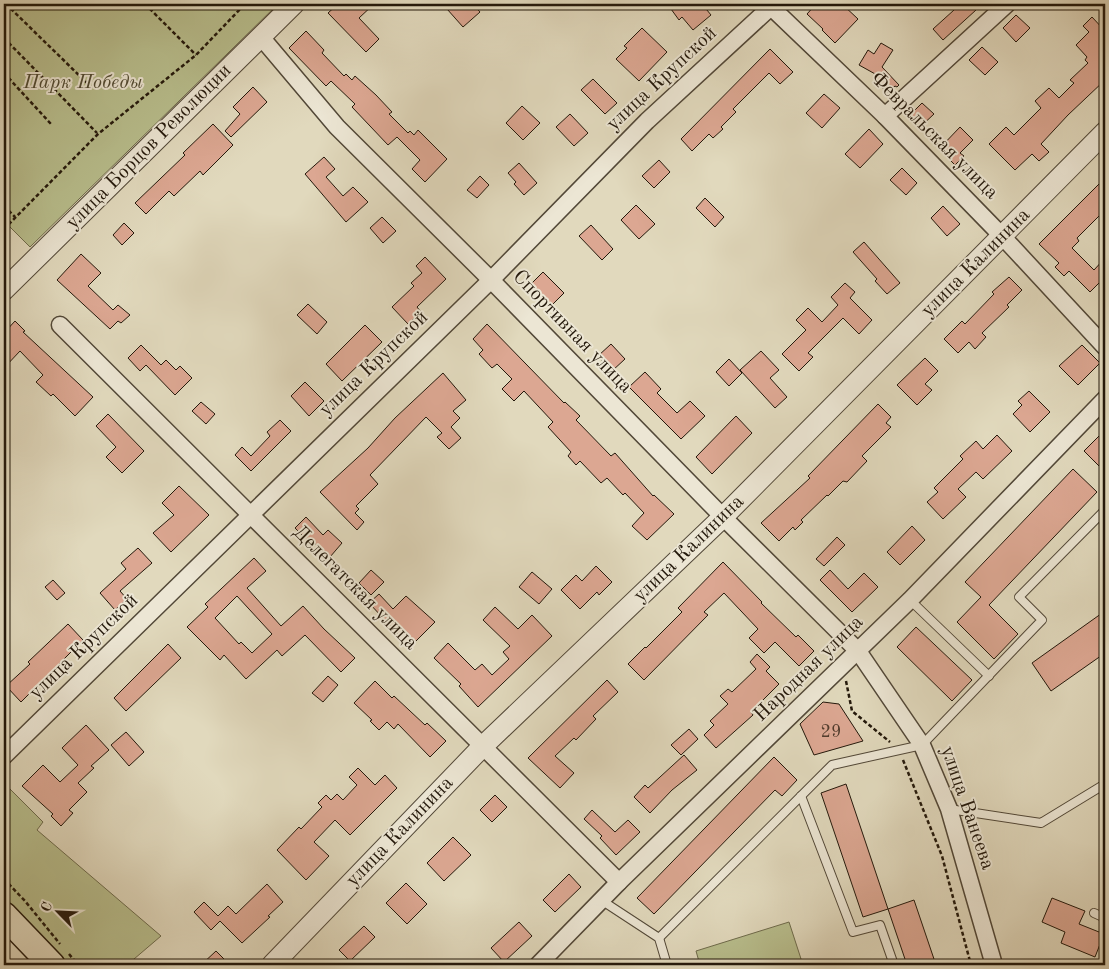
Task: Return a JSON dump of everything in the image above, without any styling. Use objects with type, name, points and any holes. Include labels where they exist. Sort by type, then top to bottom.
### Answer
[{"type":"main road","points":[[4,915],[60,953]]},
{"type":"street","name":"улица Борцов Революции","points":[[4,290],[294,4]]},
{"type":"street","points":[[885,116],[1007,4]]},
{"type":"street","name":"Февральская улица","points":[[771,5],[885,116],[1002,236],[1105,348]]},
{"type":"street","name":"улица Крупской","points":[[4,756],[490,280],[647,121],[771,5]]},
{"type":"street","name":"Спортивная улица","points":[[261,37],[337,127],[858,651]]},
{"type":"street","name":"улица Калинина","points":[[272,965],[482,747],[723,517],[1105,132]]},
{"type":"street","name":"Делегатская улица","points":[[60,325],[252,514],[482,747],[619,882]]},
{"type":"street","name":"Народная улица","points":[[538,965],[619,882],[910,600],[1105,400]]},
{"type":"street","name":"улица Ванеева","points":[[858,651],[922,745],[949,809],[994,965]]},
{"type":"lane","points":[[659,938],[832,765],[922,745],[1042,620],[1019,598],[1105,510]]},
{"type":"lane","points":[[910,600],[989,676]]},
{"type":"lane","points":[[949,809],[1041,823],[1105,784]]},
{"type":"lane","points":[[801,796],[853,932],[880,925],[894,965]]},
{"type":"lane","points":[[601,900],[659,938],[667,965]]},
{"type":"lane","points":[[1094,914],[1105,918]]},
{"type":"path","points":[[6,4],[88,84]]},
{"type":"path","points":[[145,4],[196,55]]},
{"type":"path","points":[[4,229],[98,134],[196,55],[245,4]]},
{"type":"path","points":[[4,38],[98,134]]},
{"type":"path","points":[[4,74],[51,124]]},
{"type":"path","points":[[4,206],[15,217]]},
{"type":"path","points":[[845,677],[852,711],[899,750],[942,856],[971,965]]},
{"type":"path","points":[[4,879],[25,901],[60,953],[78,965]]},
{"type":"green space","name":"Парк Победы","points":[[4,4],[278,4],[30,247],[4,221]]},
{"type":"green space","points":[[4,783],[43,822],[37,830],[161,936],[127,965],[64,965],[4,898]]},
{"type":"green space","points":[[789,922],[803,965],[700,965],[696,951]]},
{"type":"building","points":[[338,4],[374,4],[359,18],[379,39],[366,52],[328,13]]},
{"type":"building","points":[[452,4],[473,4],[480,12],[463,27],[447,9]]},
{"type":"building","points":[[678,4],[702,4],[711,15],[693,30],[682,17],[679,20],[671,9]]},
{"type":"building","points":[[816,4],[842,4],[858,19],[835,43],[807,14]]},
{"type":"building","points":[[949,4],[970,4],[976,10],[943,40],[933,29],[954,10]]},
{"type":"building","points":[[1016,15],[1030,28],[1016,42],[1003,28]]},
{"type":"building","points":[[1092,17],[1105,31],[1105,36],[1100,41],[1105,47],[1105,80],[1041,144],[1049,152],[1039,161],[1032,154],[1015,170],[989,144],[1006,127],[1014,135],[1041,108],[1035,101],[1049,88],[1059,98],[1074,83],[1070,80],[1088,63],[1085,60],[1087,57],[1076,45],[1089,32],[1083,26]]},
{"type":"building","points":[[642,28],[667,52],[639,81],[616,59],[627,48],[624,46]]},
{"type":"building","points":[[306,31],[324,50],[322,53],[344,76],[346,74],[352,80],[355,76],[392,112],[389,114],[408,133],[410,131],[414,135],[418,130],[447,159],[425,182],[412,169],[420,160],[397,137],[388,145],[352,107],[355,104],[331,81],[326,86],[289,48]]},
{"type":"building","points":[[881,43],[893,50],[882,67],[899,85],[887,93],[874,78],[877,75],[859,65],[868,50],[874,54]]},
{"type":"building","points":[[982,47],[998,62],[985,75],[969,60]]},
{"type":"building","points":[[770,49],[793,72],[780,84],[769,73],[733,109],[736,112],[721,127],[723,129],[713,138],[709,134],[692,151],[681,139]]},
{"type":"building","points":[[593,79],[617,103],[605,114],[581,90]]},
{"type":"building","points":[[253,87],[267,102],[231,137],[225,131],[240,114],[233,107]]},
{"type":"building","points":[[824,94],[840,108],[822,128],[806,113]]},
{"type":"building","points":[[922,103],[934,114],[919,128],[908,117]]},
{"type":"building","points":[[522,106],[540,123],[523,140],[506,123]]},
{"type":"building","points":[[570,114],[588,133],[574,146],[556,127]]},
{"type":"building","points":[[213,124],[233,145],[203,175],[200,171],[174,196],[169,191],[146,214],[135,203],[185,155],[183,153]]},
{"type":"building","points":[[960,127],[973,140],[960,153],[964,156],[955,165],[939,149]]},
{"type":"building","points":[[869,129],[883,144],[860,168],[845,154]]},
{"type":"building","points":[[324,157],[335,169],[326,177],[343,196],[353,187],[368,202],[346,222],[305,174]]},
{"type":"building","points":[[659,160],[670,172],[654,188],[642,176]]},
{"type":"building","points":[[519,163],[537,183],[524,195],[514,184],[516,182],[508,173]]},
{"type":"building","points":[[902,168],[917,183],[906,195],[890,180]]},
{"type":"building","points":[[480,176],[489,185],[477,198],[467,190]]},
{"type":"building","points":[[1105,178],[1105,210],[1077,238],[1079,241],[1072,248],[1094,270],[1105,258],[1105,277],[1090,292],[1069,271],[1064,276],[1055,267],[1059,263],[1039,244]]},
{"type":"building","points":[[705,198],[724,217],[715,227],[696,208]]},
{"type":"building","points":[[636,205],[655,224],[639,239],[621,220]]},
{"type":"building","points":[[943,206],[960,224],[947,236],[931,218]]},
{"type":"building","points":[[382,217],[396,231],[383,243],[370,228]]},
{"type":"building","points":[[124,223],[134,233],[122,245],[113,235]]},
{"type":"building","points":[[591,225],[613,249],[602,260],[579,236]]},
{"type":"building","points":[[864,242],[900,283],[887,294],[875,281],[877,279],[853,252]]},
{"type":"building","points":[[81,254],[101,273],[88,286],[113,310],[118,305],[130,315],[121,323],[118,321],[110,329],[57,280]]},
{"type":"building","points":[[425,257],[446,279],[417,307],[421,312],[408,324],[392,307],[414,286],[411,283],[422,273],[416,266]]},
{"type":"building","points":[[543,272],[564,293],[551,306],[530,285]]},
{"type":"building","points":[[1009,277],[1022,290],[1007,305],[1009,307],[982,333],[986,337],[975,349],[969,342],[958,353],[944,339],[962,321],[965,324],[994,294],[992,292]]},
{"type":"building","points":[[845,283],[855,292],[850,298],[872,320],[859,334],[843,318],[808,353],[813,357],[799,371],[782,354],[806,330],[796,320],[808,308],[822,322],[838,305],[831,297]]},
{"type":"building","points":[[308,304],[327,322],[317,334],[297,315]]},
{"type":"building","points":[[15,321],[25,331],[23,332],[93,397],[75,416],[53,394],[51,396],[36,382],[43,375],[20,351],[4,368],[4,333]]},
{"type":"building","points":[[487,324],[564,403],[580,416],[576,420],[611,456],[615,453],[653,496],[674,514],[647,540],[632,526],[644,513],[625,493],[623,495],[607,478],[601,483],[580,461],[576,465],[568,456],[571,452],[548,427],[553,422],[524,391],[514,401],[502,389],[512,379],[497,364],[492,368],[479,354],[483,350],[473,339]]},
{"type":"building","points":[[365,325],[382,342],[342,381],[326,364]]},
{"type":"building","points":[[611,344],[625,359],[612,371],[598,356]]},
{"type":"building","points":[[141,345],[161,365],[166,360],[176,370],[180,366],[192,378],[175,395],[146,365],[140,371],[128,358]]},
{"type":"building","points":[[1082,345],[1100,363],[1078,385],[1059,366]]},
{"type":"building","points":[[761,351],[779,370],[770,378],[787,397],[775,408],[740,370]]},
{"type":"building","points":[[925,358],[938,371],[925,384],[932,390],[917,405],[897,385]]},
{"type":"building","points":[[729,359],[742,373],[729,386],[716,372]]},
{"type":"building","points":[[645,372],[661,389],[657,393],[677,413],[690,401],[705,416],[681,439],[629,387]]},
{"type":"building","points":[[443,373],[466,400],[453,411],[460,418],[451,427],[461,438],[449,449],[437,437],[442,433],[426,417],[370,475],[378,484],[356,506],[359,509],[355,513],[364,522],[357,530],[320,492],[368,448],[395,418]]},
{"type":"building","points":[[305,382],[324,401],[309,416],[291,396]]},
{"type":"building","points":[[1029,391],[1050,412],[1030,432],[1013,414],[1022,405],[1018,401]]},
{"type":"building","points":[[201,402],[215,414],[206,424],[192,411]]},
{"type":"building","points":[[878,404],[891,417],[886,423],[891,427],[862,456],[867,461],[847,482],[843,481],[827,495],[801,520],[803,522],[795,530],[793,527],[779,541],[761,523],[810,478],[808,476]]},
{"type":"building","points":[[108,414],[144,451],[122,473],[106,457],[116,447],[96,426]]},
{"type":"building","points":[[736,416],[752,433],[712,474],[696,457]]},
{"type":"building","points":[[280,420],[291,431],[251,471],[235,455],[242,447],[251,456],[270,436],[267,432]]},
{"type":"building","points":[[1105,430],[1105,472],[1084,451]]},
{"type":"building","points":[[997,435],[1012,451],[983,479],[976,472],[958,489],[966,497],[943,519],[927,502],[938,492],[934,488],[963,459],[960,456],[976,441],[983,449]]},
{"type":"building","points":[[1073,469],[1097,492],[989,605],[1018,634],[994,659],[957,622],[981,597],[965,582]]},
{"type":"building","points":[[179,486],[209,515],[171,552],[153,533],[174,515],[162,503]]},
{"type":"building","points":[[306,517],[323,535],[328,530],[342,543],[330,557],[309,538],[307,540],[295,528]]},
{"type":"building","points":[[912,526],[925,540],[900,565],[887,552]]},
{"type":"building","points":[[837,537],[845,545],[824,566],[816,559]]},
{"type":"building","points":[[138,548],[152,563],[120,591],[127,599],[115,610],[100,593],[126,569],[121,563]]},
{"type":"building","points":[[254,558],[266,571],[247,588],[281,626],[303,606],[355,658],[341,672],[305,635],[282,656],[277,650],[246,679],[224,655],[220,660],[187,627],[208,607],[205,604]],"holes":[[[237,596],[272,634],[252,653],[241,642],[239,644],[215,618]]]},
{"type":"building","points":[[723,562],[761,603],[796,637],[798,635],[814,651],[799,666],[775,642],[764,653],[749,638],[758,629],[724,593],[704,612],[708,615],[644,680],[628,664],[682,612],[678,608]]},
{"type":"building","points":[[596,566],[612,582],[599,595],[597,592],[580,609],[561,590],[576,575],[582,581]]},
{"type":"building","points":[[371,570],[384,582],[371,595],[359,583]]},
{"type":"building","points":[[830,570],[848,589],[864,573],[878,587],[852,612],[820,580]]},
{"type":"building","points":[[532,572],[552,589],[539,604],[519,587]]},
{"type":"building","points":[[53,580],[65,593],[57,600],[45,587]]},
{"type":"building","points":[[379,594],[393,609],[406,596],[435,622],[410,647],[369,603]]},
{"type":"building","points":[[495,607],[518,629],[532,615],[552,636],[478,707],[459,686],[461,684],[434,658],[448,643],[475,670],[482,664],[492,675],[509,659],[503,652],[510,646],[483,620]]},
{"type":"building","points":[[1105,611],[1105,653],[1051,691],[1032,663]]},
{"type":"building","points":[[68,624],[83,640],[21,702],[6,686]]},
{"type":"building","points":[[916,627],[972,680],[952,701],[897,647]]},
{"type":"building","points":[[168,644],[181,658],[126,711],[114,698]]},
{"type":"building","points":[[757,654],[770,667],[766,671],[779,684],[751,712],[753,715],[716,748],[704,735],[714,725],[710,721],[728,704],[720,696],[728,689],[732,692],[756,669],[750,662]]},
{"type":"building","points":[[328,676],[338,685],[323,702],[312,693]]},
{"type":"building","points":[[607,680],[618,692],[593,716],[596,719],[576,740],[574,738],[555,756],[574,773],[560,788],[528,758]]},
{"type":"building","points":[[375,681],[392,698],[394,696],[425,725],[427,723],[446,741],[430,757],[398,724],[394,729],[387,722],[379,730],[370,721],[372,720],[354,703]]},
{"type":"building","points":[[823,702],[839,704],[863,741],[814,755],[800,724]]},
{"type":"building","points":[[86,725],[109,750],[91,766],[94,768],[78,783],[87,792],[69,810],[73,813],[61,826],[51,816],[53,814],[22,786],[43,765],[60,782],[78,765],[62,748]]},
{"type":"building","points":[[689,729],[698,739],[681,755],[671,745]]},
{"type":"building","points":[[126,732],[144,752],[129,766],[111,745]]},
{"type":"building","points":[[684,755],[697,770],[672,790],[650,813],[634,797],[645,785],[648,788]]},
{"type":"building","points":[[774,757],[797,780],[782,796],[775,790],[654,914],[637,898]]},
{"type":"building","points":[[358,768],[375,785],[385,775],[397,788],[350,835],[335,820],[314,842],[329,856],[306,880],[277,850],[322,807],[318,803],[326,795],[331,800],[337,794],[343,800],[357,785],[349,777]]},
{"type":"building","points":[[846,784],[888,909],[863,917],[821,793]]},
{"type":"building","points":[[495,795],[507,807],[492,822],[480,810]]},
{"type":"building","points":[[592,810],[615,832],[628,820],[640,832],[616,855],[600,838],[602,836],[584,819]]},
{"type":"building","points":[[453,837],[471,855],[444,881],[427,863]]},
{"type":"building","points":[[569,874],[581,887],[555,912],[543,900]]},
{"type":"building","points":[[406,883],[427,904],[407,924],[386,903]]},
{"type":"building","points":[[267,884],[283,902],[242,943],[220,921],[211,930],[194,912],[204,902],[218,916],[228,906],[236,914]]},
{"type":"building","points":[[1052,898],[1085,911],[1079,924],[1104,934],[1095,957],[1061,943],[1065,932],[1042,922]]},
{"type":"building","points":[[914,900],[936,965],[907,965],[888,909]]},
{"type":"building","points":[[519,922],[532,936],[504,962],[491,948]]},
{"type":"building","points":[[364,926],[375,937],[350,961],[339,950]]},
{"type":"building","points":[[216,951],[224,959],[218,965],[201,965]]}]
